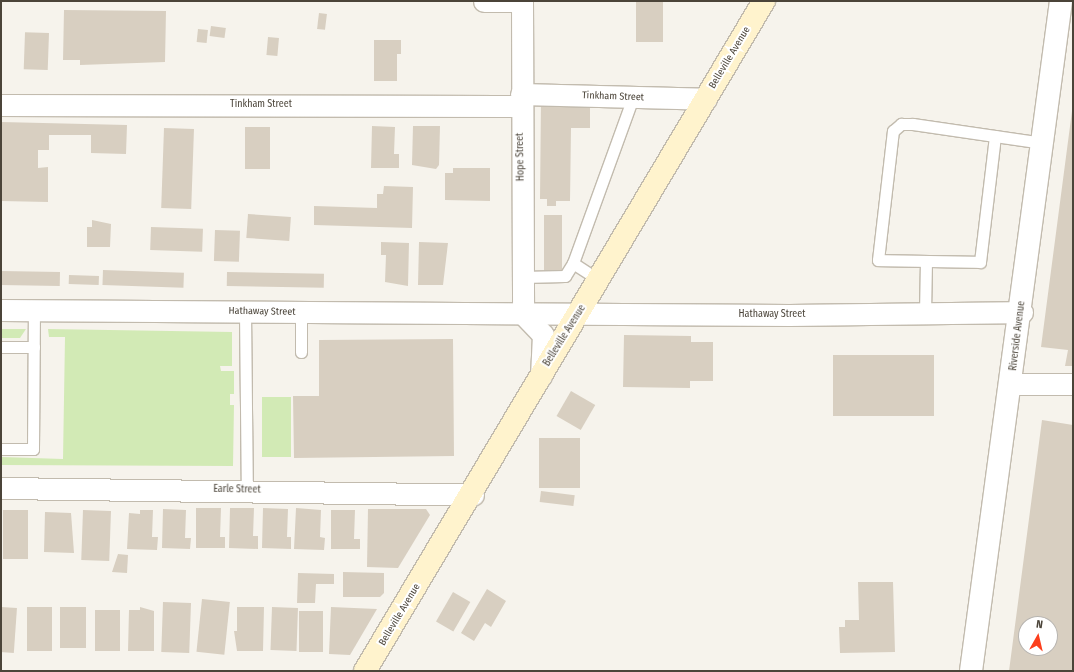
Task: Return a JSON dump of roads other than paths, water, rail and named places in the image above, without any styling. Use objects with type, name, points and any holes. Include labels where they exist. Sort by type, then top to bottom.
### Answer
[{"type":"main road","name":"Belleville Avenue","points":[[365,671],[473,495],[541,376],[581,312],[764,1]]},
{"type":"street","points":[[484,1],[522,1]]},
{"type":"street","name":"Hope Street","points":[[522,1],[522,314]]},
{"type":"street","name":"Riverside Avenue","points":[[971,671],[1022,312],[1061,1]]},
{"type":"street","name":"Tinkham Street","points":[[1,105],[521,100],[633,97],[706,99]]},
{"type":"street","name":"Hathaway Street","points":[[1,310],[522,314],[581,312],[789,315],[1022,312]]},
{"type":"street","points":[[522,314],[543,336],[541,376]]},
{"type":"street","points":[[1012,384],[1073,384]]},
{"type":"street","name":"Earle Street","points":[[1,488],[247,490],[473,495]]},
{"type":"lane","points":[[522,277],[564,276],[573,263],[633,97]]},
{"type":"lane","points":[[995,136],[980,262],[878,260],[893,131],[901,124],[913,124],[1043,142]]},
{"type":"lane","points":[[925,313],[926,261]]},
{"type":"lane","points":[[573,263],[599,280]]},
{"type":"lane","points":[[1,449],[33,449],[34,310]]},
{"type":"lane","points":[[245,312],[247,490]]},
{"type":"lane","points":[[301,312],[301,352]]},
{"type":"lane","points":[[1,347],[34,347]]}]
